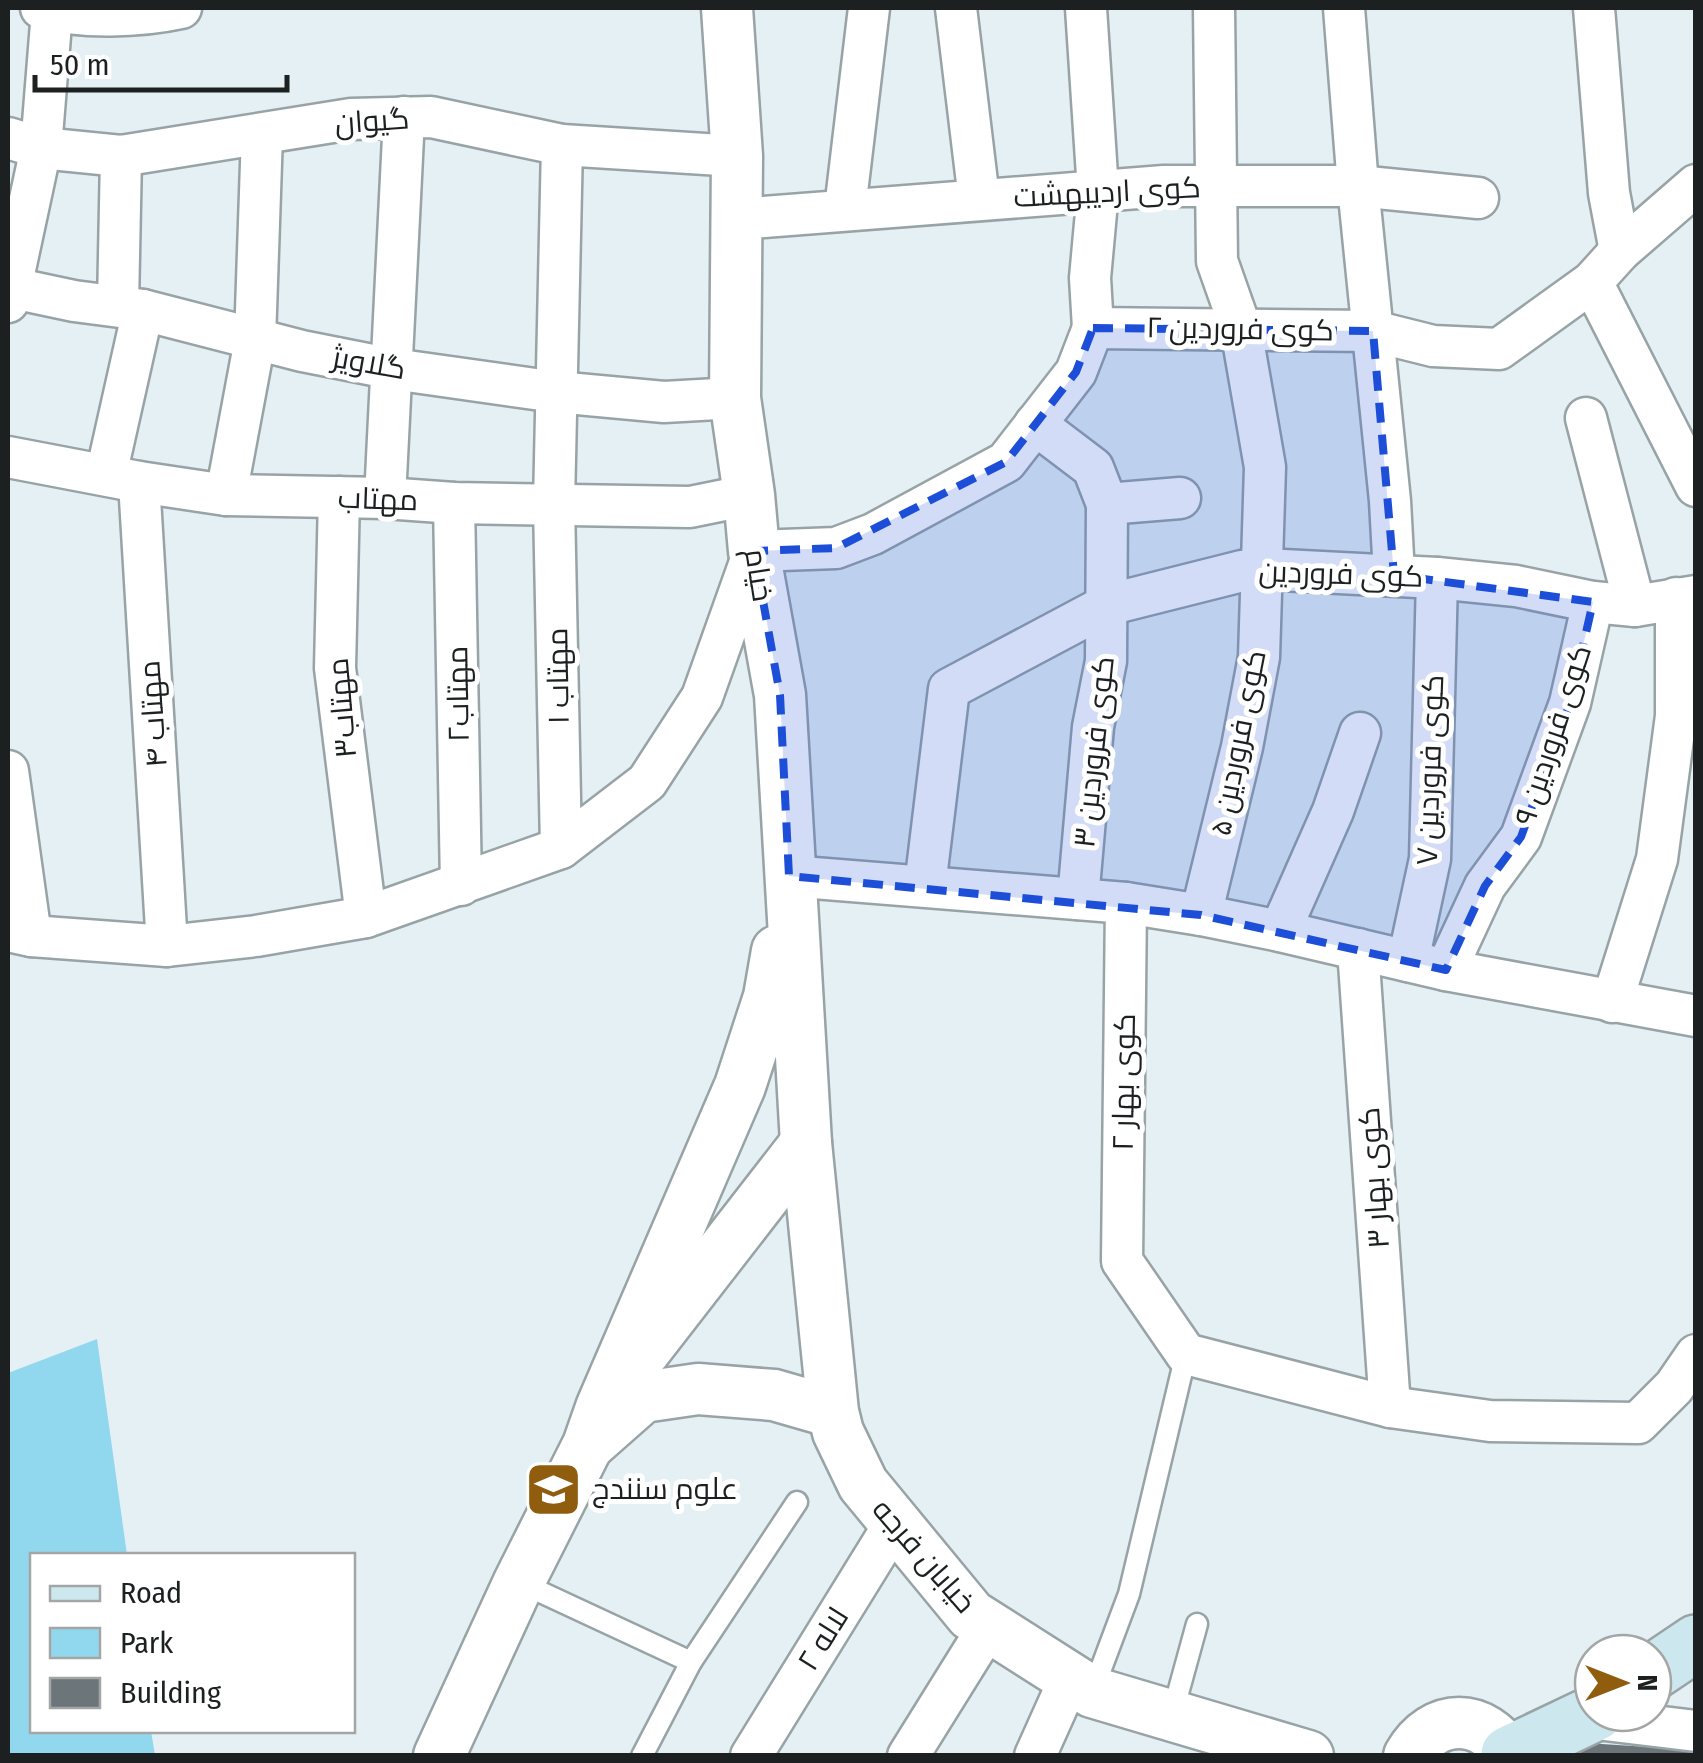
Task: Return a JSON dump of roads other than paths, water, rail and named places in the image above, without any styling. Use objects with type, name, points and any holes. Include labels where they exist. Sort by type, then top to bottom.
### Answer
[{"type":"main road","points":[[1673,1658],[1696,1642]]},
{"type":"main road","points":[[1509,1755],[1573,1725]]},
{"type":"street","name":"خیام","points":[[727,8],[737,156],[736,398],[754,551],[780,696],[806,1143]]},
{"type":"street","points":[[845,209],[870,8]]},
{"type":"street","points":[[956,8],[979,199]]},
{"type":"street","points":[[8,771],[19,934],[168,946],[256,936],[366,918],[561,848],[646,782],[702,697],[754,551],[836,548],[873,534],[1006,462],[1076,372],[1093,328],[1090,278],[1098,190],[1086,8]]},
{"type":"street","name":"کوی فروردین ۵","points":[[1200,915],[1242,747],[1259,656],[1265,466],[1241,329],[1217,261],[1214,8]]},
{"type":"street","points":[[1344,8],[1394,575]]},
{"type":"street","points":[[1594,8],[1610,193],[1620,252]]},
{"type":"street","points":[[9,292],[24,143],[46,9],[94,14],[160,10]]},
{"type":"street","points":[[385,498],[404,117]]},
{"type":"street","name":"گیوان","points":[[24,143],[120,156],[351,119],[431,117],[562,145],[737,156]]},
{"type":"street","points":[[226,494],[255,340],[262,134]]},
{"type":"street","name":"مهتاب ۱","points":[[561,848],[554,504],[562,145]]},
{"type":"street","name":"مهتاب ۴","points":[[120,156],[130,308],[122,478],[168,946]]},
{"type":"street","name":"کوی اردیبهشت","points":[[738,219],[1164,186],[1358,186],[1478,198]]},
{"type":"street","points":[[1693,193],[1620,252],[1592,282],[1696,486]]},
{"type":"street","name":"کوی فروردین ۲","points":[[1093,328],[1373,331],[1433,346],[1499,349],[1592,282]]},
{"type":"street","name":"گلاویژ","points":[[9,292],[130,308],[393,369],[556,392],[664,402],[736,398]]},
{"type":"street","points":[[1586,418],[1635,606]]},
{"type":"street","points":[[1035,424],[1093,468],[1107,504],[1107,605]]},
{"type":"street","name":"مهتاب","points":[[8,458],[226,494],[690,507],[749,495]]},
{"type":"street","name":"مهتاب۳","points":[[340,497],[335,668],[366,918]]},
{"type":"street","points":[[1107,504],[1180,498]]},
{"type":"street","name":"مهتاب۲","points":[[454,503],[461,884]]},
{"type":"street","name":"کوی فروردین","points":[[925,886],[949,688],[1107,605],[1263,569],[1437,578],[1516,586],[1593,602],[1635,606],[1686,597]]},
{"type":"street","name":"کوی فروردین ۷","points":[[1427,966],[1437,578]]},
{"type":"street","points":[[1612,1002],[1658,859],[1686,597]]},
{"type":"street","name":"کوی فروردین ۹","points":[[1427,966],[1520,837],[1570,703],[1593,602]]},
{"type":"street","name":"کوی فروردین ۳","points":[[1078,899],[1093,728],[1106,661],[1107,605]]},
{"type":"street","points":[[1280,931],[1333,811],[1360,732]]},
{"type":"street","points":[[439,1756],[595,1427],[740,1086],[770,997],[789,876],[1126,903],[1280,931],[1427,966],[1696,1016]]},
{"type":"street","name":"کوی بهار ۲","points":[[1126,903],[1122,1261],[1186,1354]]},
{"type":"street","name":"کوی بهار ۳","points":[[1358,949],[1390,1407]]},
{"type":"street","points":[[595,1427],[806,1143]]},
{"type":"street","name":"خیابان فرجه","points":[[806,1143],[832,1412],[863,1484],[894,1522],[970,1614],[1081,1685],[1308,1756]]},
{"type":"street","points":[[1186,1354],[1390,1407],[1490,1422],[1638,1423],[1674,1387],[1696,1354]]},
{"type":"street","points":[[595,1427],[643,1397],[698,1389],[774,1395],[832,1412]]},
{"type":"street","name":"لاله ۲","points":[[751,1756],[894,1522]]},
{"type":"street","points":[[908,1756],[989,1626]]},
{"type":"street","points":[[1035,1756],[1081,1685]]},
{"type":"street","points":[[1409,1756],[1420,1738],[1452,1723],[1486,1730],[1509,1755]]},
{"type":"lane","points":[[1081,1685],[1128,1594],[1186,1354]]},
{"type":"lane","points":[[642,1756],[691,1662],[797,1502]]},
{"type":"lane","points":[[519,1582],[691,1662]]},
{"type":"lane","points":[[1172,1715],[1197,1624]]},
{"type":"place","name":"علوم سنندج","points":[[553,1489]]}]
